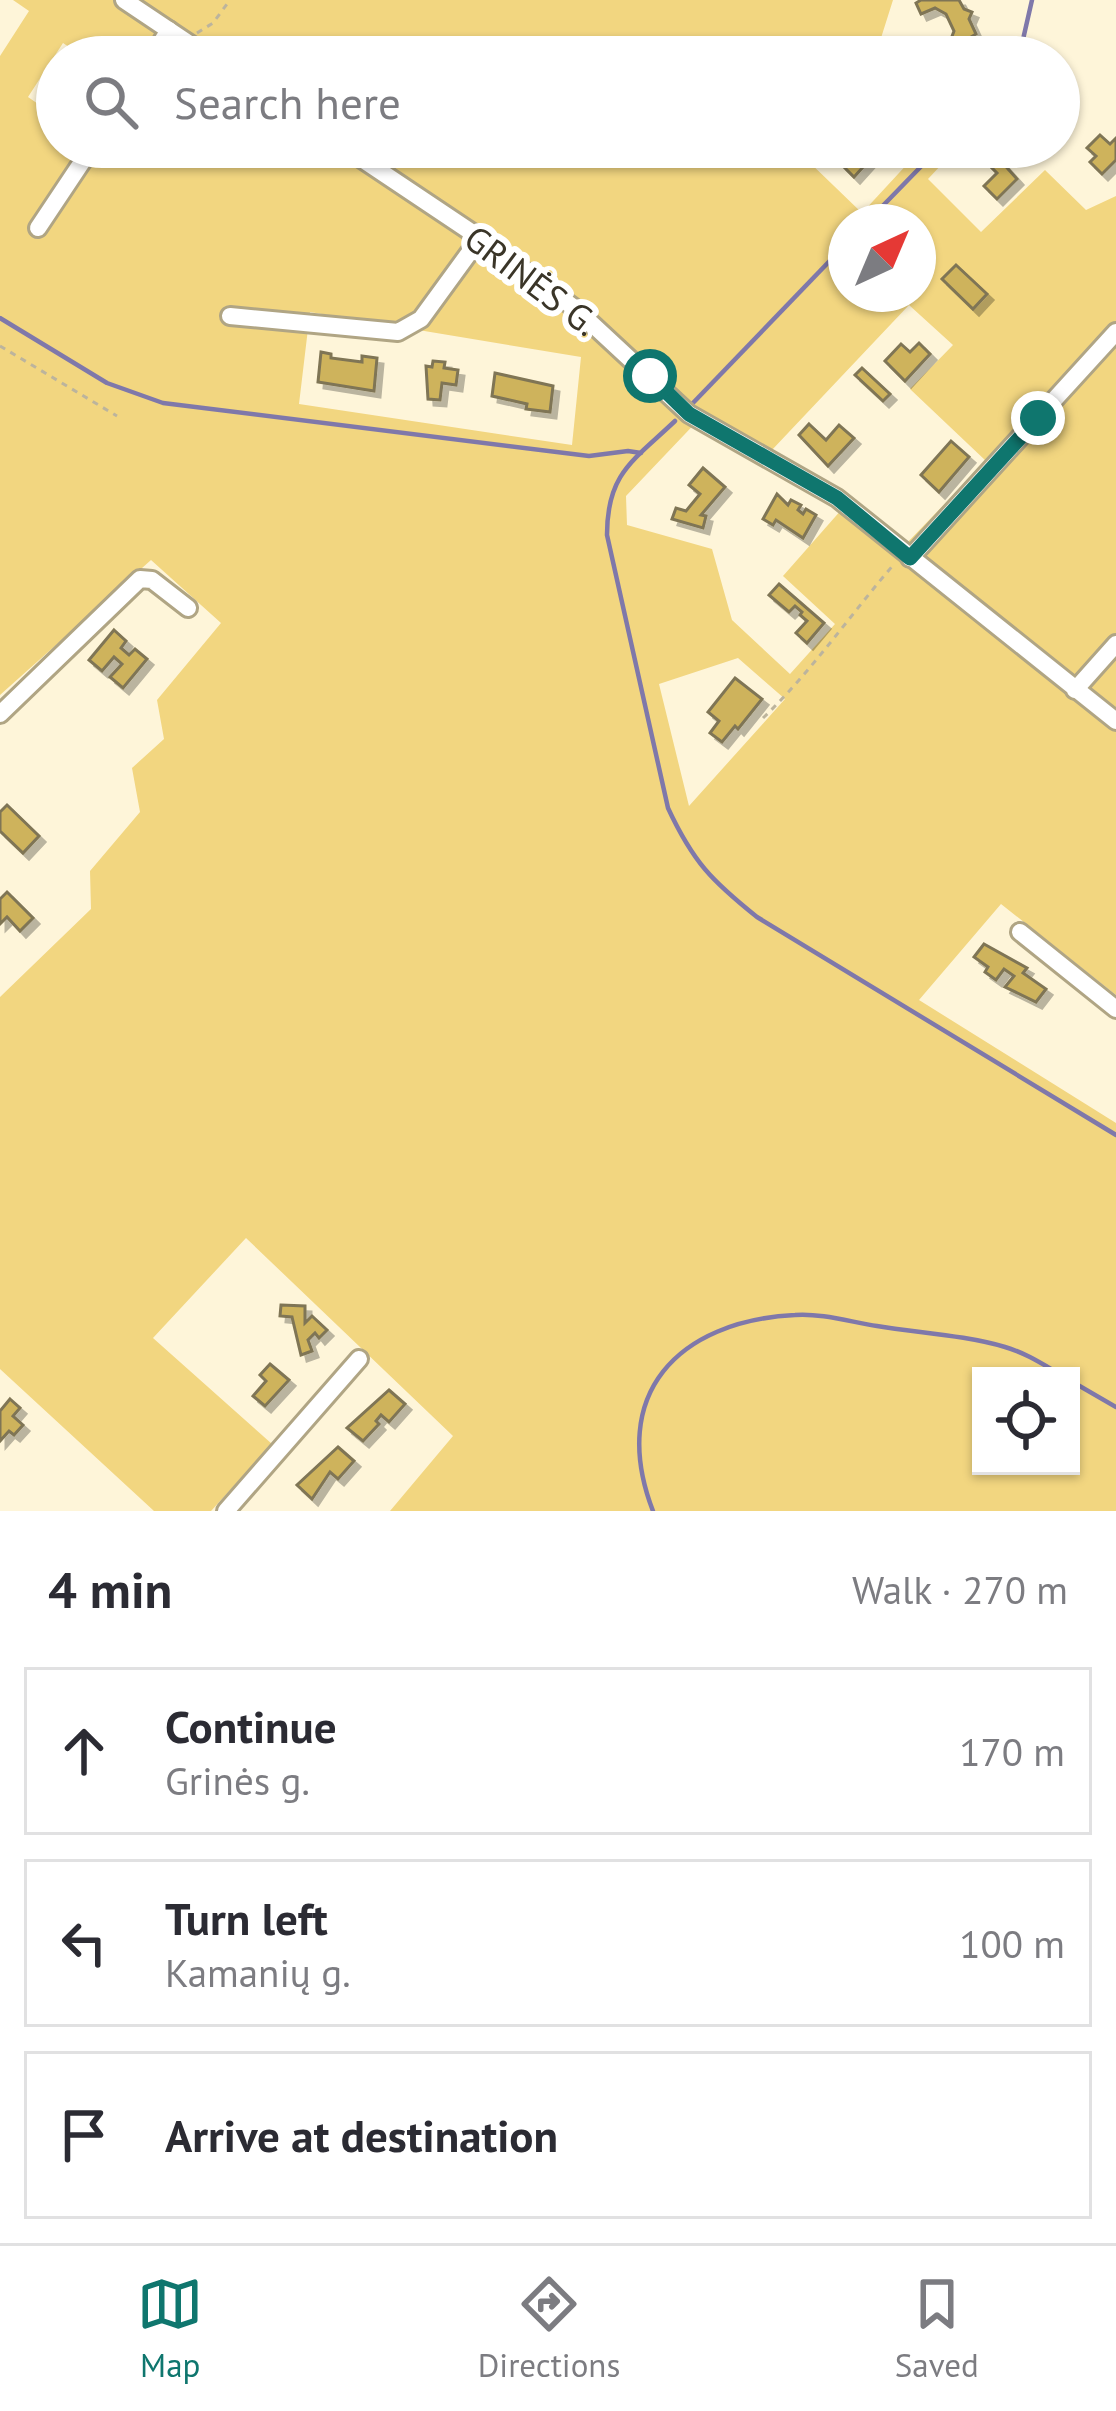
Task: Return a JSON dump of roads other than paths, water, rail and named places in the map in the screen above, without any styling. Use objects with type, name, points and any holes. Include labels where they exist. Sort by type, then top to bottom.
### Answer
[{"type":"street","points":[[124,0],[177,36]]},
{"type":"street","points":[[38,228],[78,168]]},
{"type":"street","name":"GRINĖS G.","points":[[375,168],[577,310],[689,414],[837,498],[1116,721]]},
{"type":"street","points":[[230,316],[398,332],[422,319],[480,238]]},
{"type":"street","points":[[907,555],[1116,332]]},
{"type":"street","points":[[0,714],[140,579],[152,580],[188,608]]},
{"type":"street","points":[[1075,690],[1116,644]]},
{"type":"street","points":[[1020,932],[1116,1009]]},
{"type":"street","points":[[226,1511],[359,1359]]},
{"type":"waterway","points":[[1024,36],[1032,0]]},
{"type":"waterway","points":[[885,204],[920,168]]},
{"type":"waterway","points":[[692,404],[828,263]]},
{"type":"waterway","points":[[0,318],[107,383],[163,403],[589,456],[641,453]]},
{"type":"waterway","points":[[675,421],[617,482],[607,535],[668,808],[686,843],[716,881],[757,917],[1116,1135]]},
{"type":"waterway","points":[[653,1511],[641,1469],[640,1432],[647,1399],[663,1371],[687,1349],[717,1332],[753,1320],[826,1317],[989,1343],[1046,1367]]},
{"type":"waterway","points":[[1080,1386],[1116,1407]]}]
